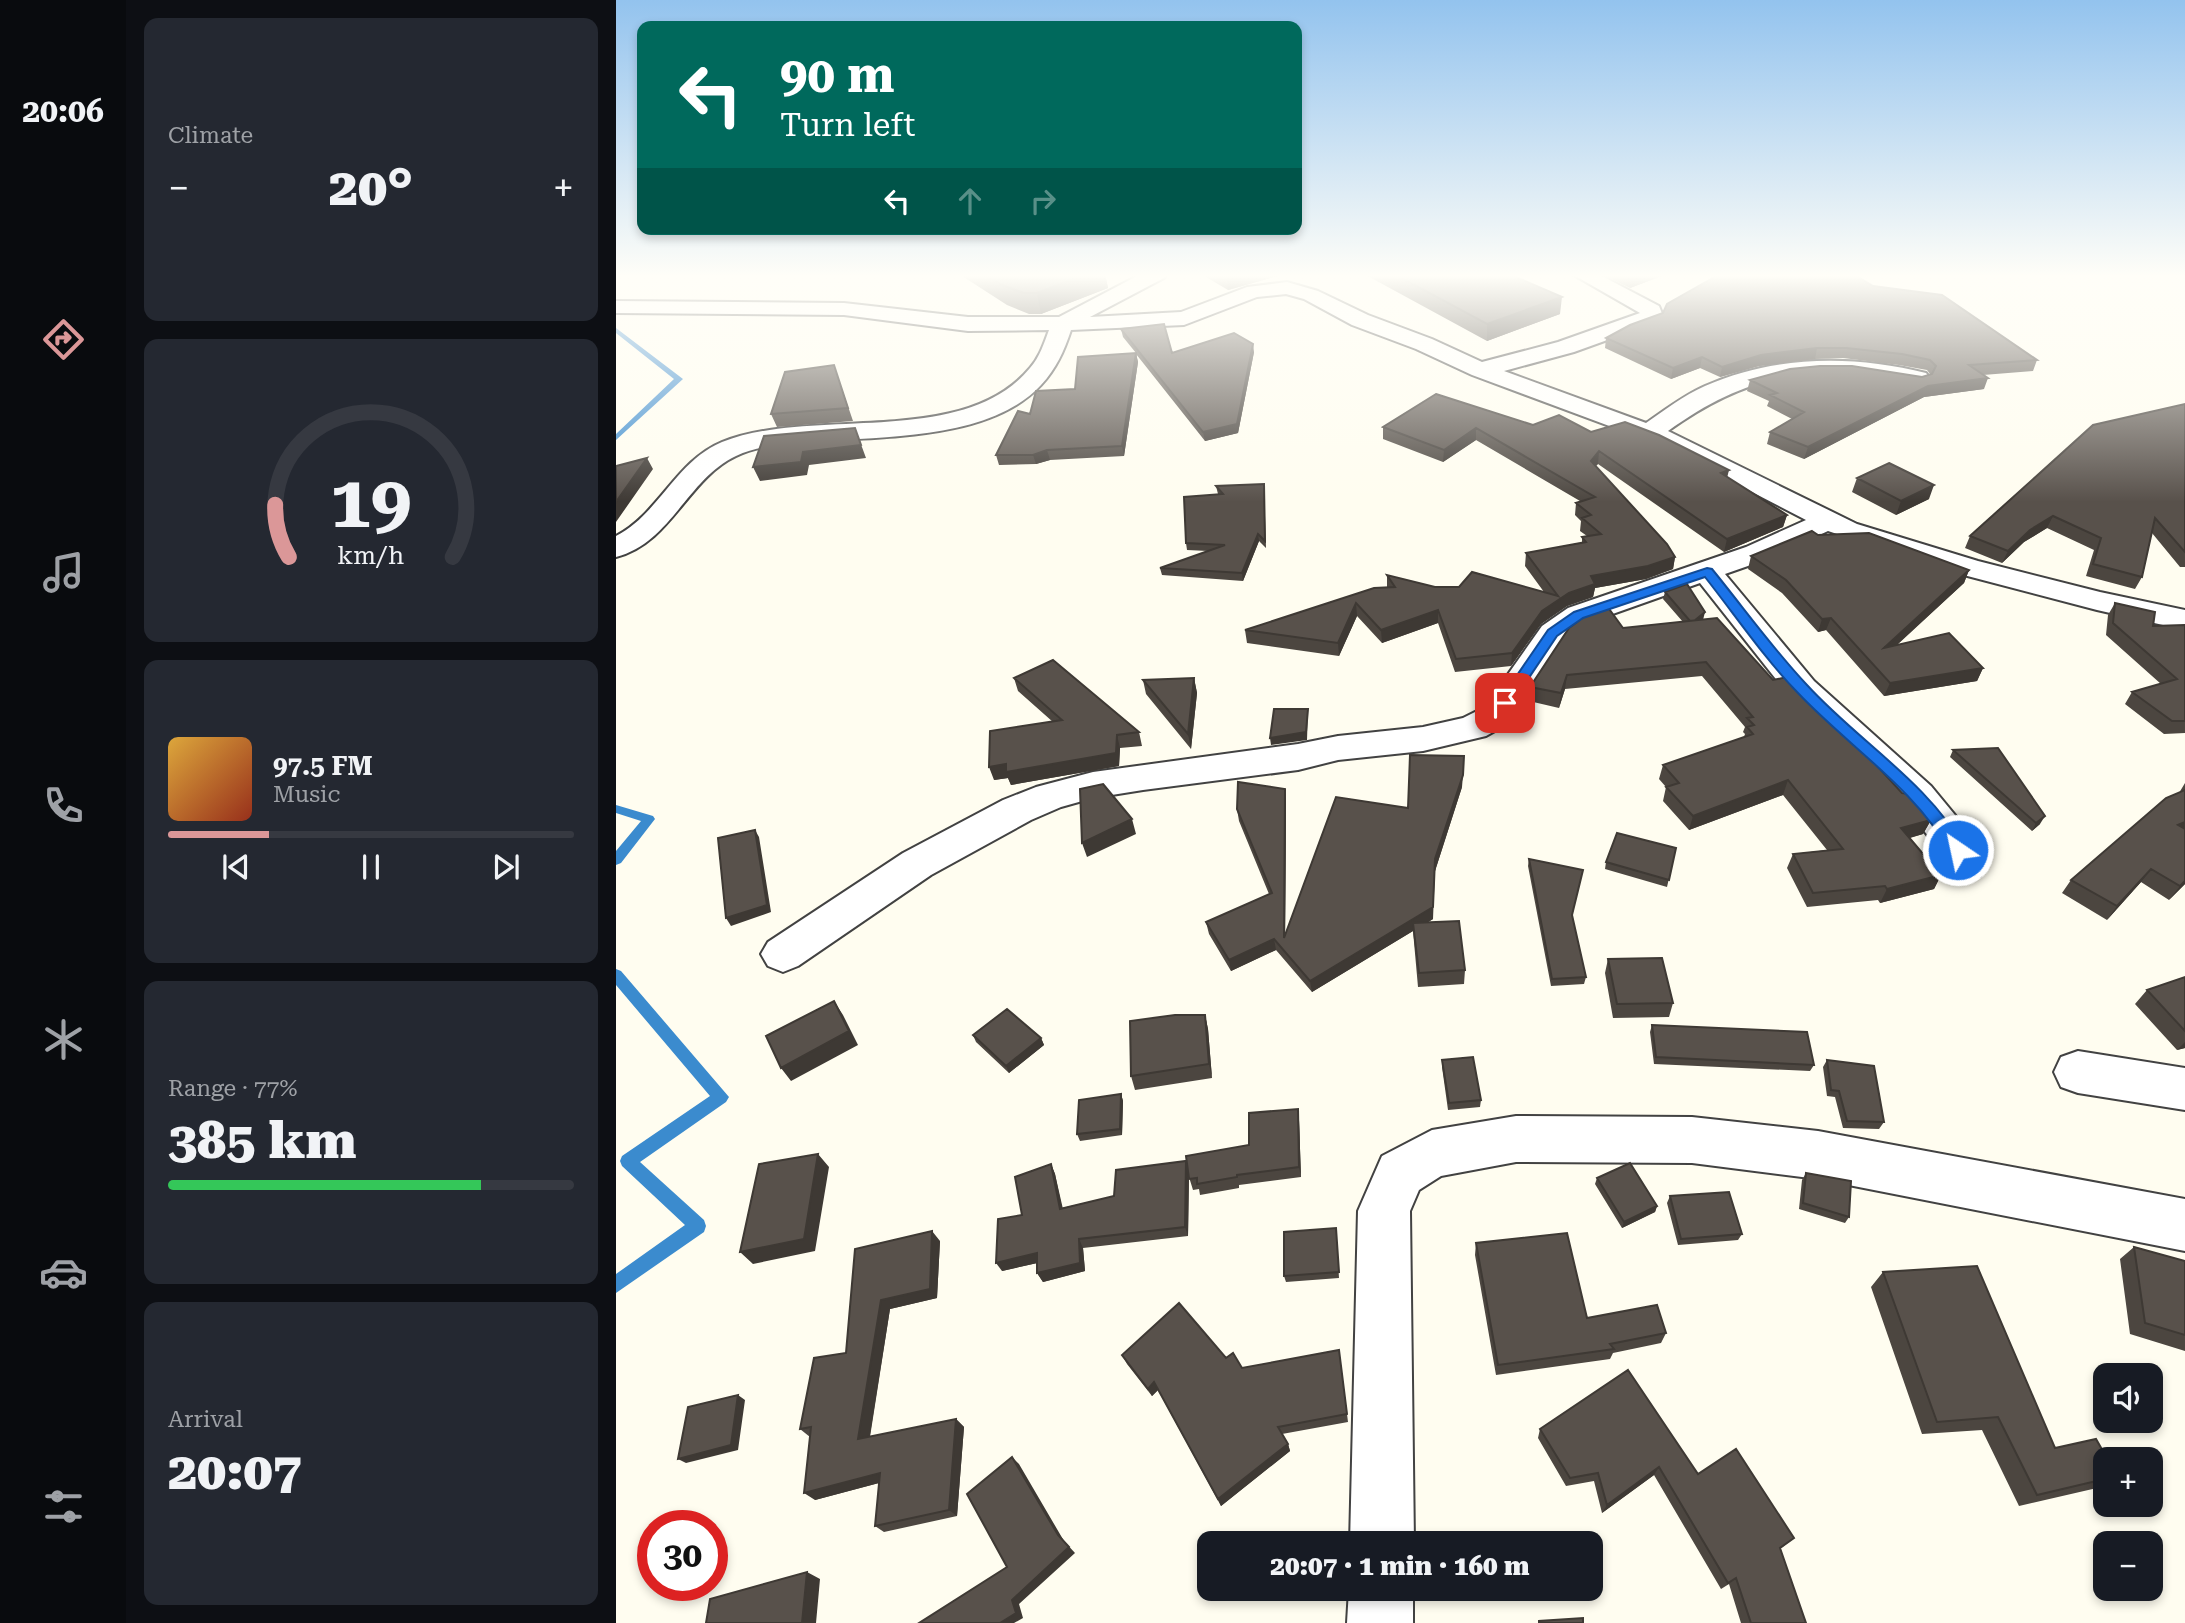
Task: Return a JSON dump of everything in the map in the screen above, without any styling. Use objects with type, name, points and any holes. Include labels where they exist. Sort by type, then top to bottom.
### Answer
[{"type":"street","points":[[616,548],[646,530],[705,464],[720,453],[739,445],[780,438],[951,420],[986,411],[1008,400],[1028,384],[1048,361],[1053,350]]},
{"type":"street","points":[[1436,350],[1480,370],[1650,432],[1706,457],[1827,521],[1893,546],[1967,568],[2185,620]]},
{"type":"street","points":[[1480,370],[1554,350]]},
{"type":"street","points":[[1650,432],[1713,391],[1768,373],[1833,366],[1898,373],[1918,378]]},
{"type":"street","points":[[783,954],[918,864],[1017,810],[1049,797],[1093,785],[1143,777],[1297,757],[1338,748],[1423,739],[1474,729],[1497,715],[1553,633],[1579,615],[1707,572],[1788,541],[1827,521]]},
{"type":"street","points":[[1707,572],[1802,689],[1918,796],[1950,836],[1966,865]]},
{"type":"street","points":[[2078,1072],[2185,1089]]},
{"type":"street","points":[[1382,1531],[1384,1211],[1399,1173],[1432,1154],[1516,1139],[1692,1140],[1818,1155],[2185,1225]]},
{"type":"street","points":[[1380,1623],[1381,1601]]},
{"type":"building","points":[[1138,350],[1171,350],[1172,353],[1182,350],[1252,350],[1237,424],[1203,432]]},
{"type":"building","points":[[1632,350],[1803,350],[1761,355],[1722,367],[1702,357],[1673,368]]},
{"type":"building","points":[[1862,350],[2022,350],[2037,360],[1969,365],[1988,378],[1928,386],[1808,447],[1770,432],[1804,412],[1770,395],[1777,393],[1750,380],[1790,369],[1820,366],[1852,366],[1922,377],[1932,374],[1936,366],[1930,360]]},
{"type":"building","points":[[1136,353],[1122,446],[1047,450],[1033,455],[996,455],[1018,411],[1030,414],[1036,391],[1075,389],[1078,357]]},
{"type":"building","points":[[834,365],[848,408],[771,414],[785,372]]},
{"type":"building","points":[[1436,394],[1533,425],[1559,415],[1591,432],[1625,422],[1659,435],[1729,470],[1721,473],[1787,515],[1727,539],[1599,451],[1591,461],[1667,544],[1675,557],[1648,566],[1591,576],[1595,584],[1569,593],[1542,611],[1512,653],[1456,659],[1438,610],[1381,630],[1356,603],[1338,643],[1245,630],[1374,588],[1395,587],[1387,575],[1435,587],[1459,587],[1472,572],[1558,596],[1526,553],[1586,542],[1582,537],[1601,534],[1582,518],[1591,515],[1576,503],[1595,497],[1476,428],[1444,450],[1383,427]]},
{"type":"building","points":[[2185,404],[2185,552],[2155,518],[2142,577],[2093,564],[2101,538],[2053,516],[2030,530],[2008,551],[1970,536],[2093,425]]},
{"type":"building","points":[[855,428],[861,445],[803,452],[801,462],[753,467],[764,436]]},
{"type":"building","points":[[647,458],[616,502],[616,466]]},
{"type":"building","points":[[1889,463],[1934,485],[1901,501],[1857,478]]},
{"type":"building","points":[[1264,484],[1265,541],[1258,534],[1242,573],[1160,568],[1225,545],[1186,543],[1184,497],[1223,494],[1216,486]]},
{"type":"building","points":[[1812,531],[1818,535],[1869,533],[1969,570],[1884,648],[1949,633],[1983,668],[1890,683],[1831,618],[1822,619],[1786,580],[1751,556]]},
{"type":"building","points":[[1687,584],[1705,612],[1694,621],[1690,621],[1665,592]]},
{"type":"building","points":[[2115,603],[2155,612],[2153,626],[2185,625],[2185,721],[2172,721],[2132,692],[2177,679],[2113,623]]},
{"type":"building","points":[[1607,606],[1623,628],[1717,618],[1773,680],[1787,677],[1858,745],[1902,793],[1910,794],[1931,820],[1901,828],[1941,875],[1887,889],[1885,886],[1813,893],[1793,854],[1843,849],[1788,780],[1693,816],[1666,787],[1679,783],[1663,765],[1753,734],[1747,727],[1754,725],[1747,718],[1753,717],[1706,662],[1567,675],[1561,693],[1530,687],[1569,628],[1593,610]]},
{"type":"building","points":[[1053,660],[1139,732],[1117,735],[1116,753],[1006,772],[1006,764],[989,767],[990,731],[1062,720],[1014,678]]},
{"type":"building","points":[[1194,678],[1188,734],[1143,680]]},
{"type":"building","points":[[1274,709],[1308,709],[1306,732],[1270,738]]},
{"type":"building","points":[[1998,748],[2045,816],[2036,823],[1953,750]]},
{"type":"building","points":[[1410,755],[1464,756],[1463,775],[1435,859],[1433,907],[1310,981],[1274,939],[1229,960],[1206,922],[1272,893],[1237,809],[1238,782],[1285,789],[1284,938],[1336,797],[1408,808]]},
{"type":"building","points":[[1103,784],[1132,819],[1082,843],[1080,789]]},
{"type":"building","points":[[2185,790],[2185,822],[2178,825],[2185,829],[2185,881],[2180,886],[2151,869],[2117,906],[2071,880],[2166,798]]},
{"type":"building","points":[[755,830],[767,905],[726,918],[718,838]]},
{"type":"building","points":[[1617,833],[1676,848],[1669,880],[1606,862]]},
{"type":"building","points":[[1529,859],[1583,870],[1572,915],[1586,977],[1552,979]]},
{"type":"building","points":[[1459,921],[1465,970],[1419,973],[1413,923]]},
{"type":"building","points":[[1662,958],[1673,1003],[1617,1004],[1608,959]]},
{"type":"building","points":[[2185,977],[2185,1031],[2147,990]]},
{"type":"building","points":[[834,1001],[849,1031],[781,1068],[766,1036]]},
{"type":"building","points":[[1007,1009],[1041,1038],[1006,1066],[973,1035]]},
{"type":"building","points":[[1175,1015],[1205,1015],[1209,1064],[1131,1076],[1130,1021]]},
{"type":"building","points":[[1652,1025],[1807,1032],[1814,1065],[1656,1057]]},
{"type":"building","points":[[1473,1057],[1481,1100],[1449,1103],[1442,1060]]},
{"type":"building","points":[[1827,1060],[1874,1066],[1884,1122],[1847,1121],[1839,1091],[1831,1090]]},
{"type":"building","points":[[1121,1094],[1120,1129],[1077,1134],[1079,1100]]},
{"type":"building","points":[[1298,1109],[1299,1167],[1237,1175],[1197,1184],[1197,1178],[1189,1179],[1186,1156],[1249,1145],[1249,1113]]},
{"type":"building","points":[[818,1154],[804,1239],[740,1252],[759,1164]]},
{"type":"building","points":[[1186,1161],[1185,1227],[1079,1239],[1080,1263],[1037,1273],[1037,1253],[996,1263],[998,1219],[1022,1215],[1015,1177],[1051,1164],[1060,1209],[1114,1196],[1116,1170]]},
{"type":"building","points":[[1630,1163],[1657,1206],[1624,1222],[1597,1178]]},
{"type":"building","points":[[1806,1173],[1851,1181],[1849,1217],[1803,1203]]},
{"type":"building","points":[[1729,1192],[1742,1234],[1681,1239],[1670,1196]]},
{"type":"building","points":[[1336,1228],[1339,1272],[1284,1276],[1284,1232]]},
{"type":"building","points":[[932,1231],[930,1289],[881,1300],[858,1439],[956,1419],[949,1510],[875,1526],[880,1473],[804,1493],[811,1427],[800,1429],[814,1358],[846,1353],[855,1249]]},
{"type":"building","points":[[1567,1233],[1587,1318],[1657,1305],[1666,1333],[1610,1344],[1614,1349],[1498,1365],[1476,1243]]},
{"type":"building","points":[[2134,1247],[2185,1261],[2185,1335],[2145,1323]]},
{"type":"building","points":[[1977,1266],[2055,1448],[2096,1439],[2101,1447],[2093,1447],[2093,1482],[2037,1495],[1998,1417],[1937,1422],[1883,1272]]},
{"type":"building","points":[[1179,1303],[1226,1358],[1233,1353],[1242,1368],[1339,1350],[1347,1414],[1278,1427],[1288,1444],[1218,1499],[1154,1382],[1148,1389],[1122,1355]]},
{"type":"building","points":[[1628,1370],[1698,1474],[1736,1449],[1794,1538],[1780,1548],[1806,1623],[1751,1623],[1736,1578],[1728,1583],[1659,1467],[1607,1505],[1598,1473],[1570,1478],[1540,1429]]},
{"type":"building","points":[[738,1395],[731,1445],[678,1459],[688,1407]]},
{"type":"building","points":[[1012,1457],[1058,1535],[1069,1547],[1012,1600],[1016,1613],[1000,1623],[919,1623],[1007,1567],[967,1494]]},
{"type":"building","points":[[807,1572],[802,1623],[706,1623],[710,1601],[728,1601],[728,1594]]},
{"type":"building","points":[[1583,1618],[1583,1623],[1539,1623],[1539,1621]]},
{"type":"waterway","points":[[616,438],[679,379],[641,350]]},
{"type":"waterway","points":[[616,809],[649,819],[616,860]]},
{"type":"waterway","points":[[616,975],[721,1097],[628,1161],[698,1226],[616,1284]]},
{"type":"route","points":[[1505,703],[1553,633],[1579,615],[1707,572],[1802,689],[1845,732],[1918,796],[1958,850]]}]
